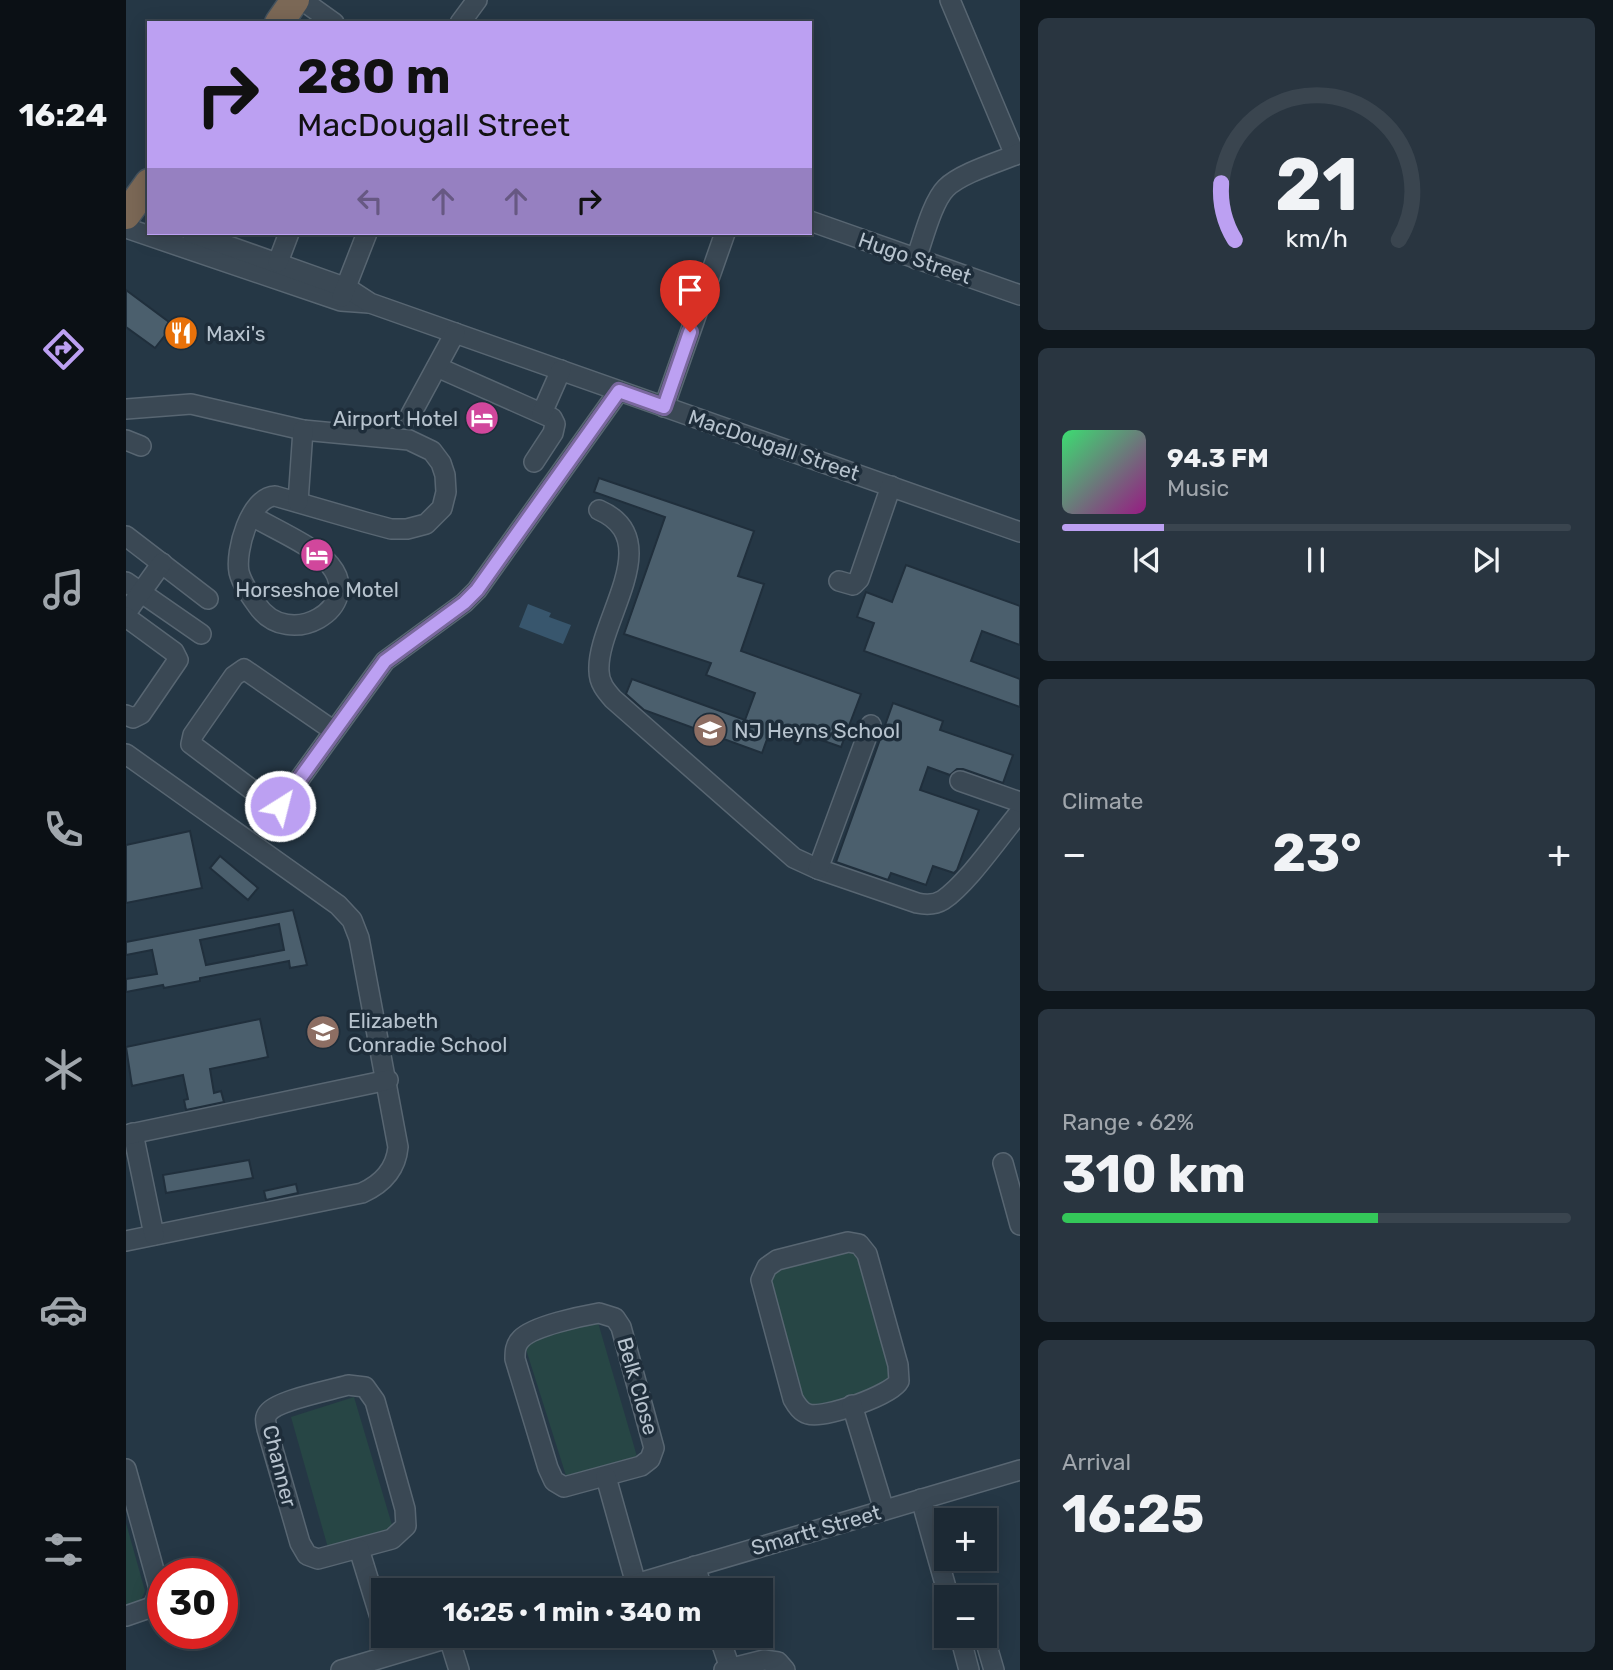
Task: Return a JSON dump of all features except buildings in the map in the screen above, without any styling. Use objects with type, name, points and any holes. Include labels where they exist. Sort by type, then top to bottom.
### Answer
[{"type":"highway","points":[[266,21],[289,4]]},
{"type":"highway","points":[[134,219],[147,188]]},
{"type":"street","points":[[461,21],[477,0]]},
{"type":"street","points":[[916,259],[945,189],[1017,154],[950,0]]},
{"type":"street","points":[[289,4],[314,21]]},
{"type":"street","points":[[289,4],[329,21]]},
{"type":"street","name":"Hugo Street","points":[[812,222],[1020,295]]},
{"type":"street","name":"MacDougall Street","points":[[178,235],[1020,532]]},
{"type":"street","name":"MacDougall Street","points":[[198,235],[278,262],[344,295]]},
{"type":"street","points":[[278,262],[288,235]]},
{"type":"street","points":[[344,295],[366,235]]},
{"type":"street","points":[[664,407],[724,235]]},
{"type":"street","points":[[410,416],[456,334]]},
{"type":"street","points":[[437,368],[552,418],[555,426],[534,462]]},
{"type":"street","points":[[542,413],[561,370]]},
{"type":"street","points":[[334,732],[244,669],[231,681],[193,735],[191,744],[278,807],[283,804],[385,661],[464,603],[477,590],[619,391]]},
{"type":"street","points":[[126,409],[191,404],[303,430],[409,440],[425,445],[441,463],[446,492],[442,508],[432,520],[416,528],[399,530],[275,496],[266,497],[252,516],[240,543],[239,568],[243,583],[260,610],[273,622],[289,626],[306,624],[334,605],[339,592],[332,568],[320,556],[252,516]]},
{"type":"street","points":[[298,502],[303,430]]},
{"type":"street","points":[[839,581],[850,585],[859,579],[891,486]]},
{"type":"street","points":[[599,510],[620,522],[626,535],[628,554],[627,574],[600,657],[598,673],[603,687],[613,699],[786,851],[818,869],[917,903],[936,903],[961,883],[1020,812]]},
{"type":"street","points":[[126,536],[208,598]]},
{"type":"street","points":[[126,715],[136,718],[141,714],[178,660],[174,652],[126,615],[134,587],[162,563]]},
{"type":"street","points":[[134,587],[201,634]]},
{"type":"street","points":[[818,869],[871,725]]},
{"type":"street","points":[[126,754],[280,862],[352,920],[359,938],[398,1136],[398,1157],[386,1176],[375,1187],[362,1193],[126,1241]]},
{"type":"street","points":[[960,781],[1020,802]]},
{"type":"street","points":[[154,1235],[130,1134],[388,1080]]},
{"type":"street","points":[[1003,1163],[1020,1225]]},
{"type":"street","points":[[848,1242],[859,1244],[867,1254],[900,1376],[897,1386],[892,1390],[852,1405],[814,1415],[802,1411],[795,1404],[761,1280],[767,1267],[777,1260],[848,1242]]},
{"type":"street","name":"Belk Close","points":[[600,1313],[615,1318],[621,1328],[654,1443],[652,1455],[646,1463],[606,1477],[570,1487],[554,1481],[515,1352],[521,1338],[534,1330],[600,1313]]},
{"type":"street","name":"Channer","points":[[348,1385],[361,1386],[372,1394],[407,1521],[400,1535],[359,1549],[325,1559],[311,1558],[304,1551],[267,1429],[266,1418],[271,1409],[348,1385]]},
{"type":"street","points":[[852,1405],[884,1510]]},
{"type":"street","points":[[126,1469],[160,1592],[152,1606],[126,1616]]},
{"type":"street","name":"Smartt Street","points":[[656,1578],[1020,1470]]},
{"type":"street","points":[[606,1477],[634,1578]]},
{"type":"street","points":[[921,1499],[945,1585]]},
{"type":"street","points":[[359,1549],[371,1588]]},
{"type":"street","points":[[695,1566],[699,1578]]},
{"type":"street","points":[[390,1648],[392,1655]]},
{"type":"street","points":[[341,1670],[415,1648]]},
{"type":"street","points":[[454,1648],[459,1670]]},
{"type":"street","points":[[722,1648],[727,1669],[772,1660],[785,1670]]},
{"type":"street","points":[[964,1648],[970,1670]]},
{"type":"street","points":[[988,1648],[994,1670]]},
{"type":"green space","points":[[845,1248],[858,1254],[891,1367],[887,1386],[820,1407],[807,1405],[799,1397],[770,1276],[776,1269]]},
{"type":"green space","points":[[597,1319],[638,1460],[568,1482],[524,1343]]},
{"type":"green space","points":[[354,1397],[395,1535],[330,1555],[291,1417]]},
{"type":"green space","points":[[126,1523],[145,1591],[141,1600],[126,1607]]},
{"type":"water","points":[[528,604],[551,613],[549,617],[571,625],[563,644],[519,627]]},
{"type":"place","name":"Maxi's","points":[[181,333]]},
{"type":"place","name":"Airport Hotel","points":[[482,418]]},
{"type":"place","name":"Horseshoe Motel","points":[[317,555]]},
{"type":"place","name":"NJ Heyns School","points":[[710,730]]},
{"type":"place","name":"Elizabeth Conradie School","points":[[323,1032]]},
{"type":"route","points":[[280,806],[385,661],[464,603],[477,590],[619,391],[664,407],[690,332]]}]
